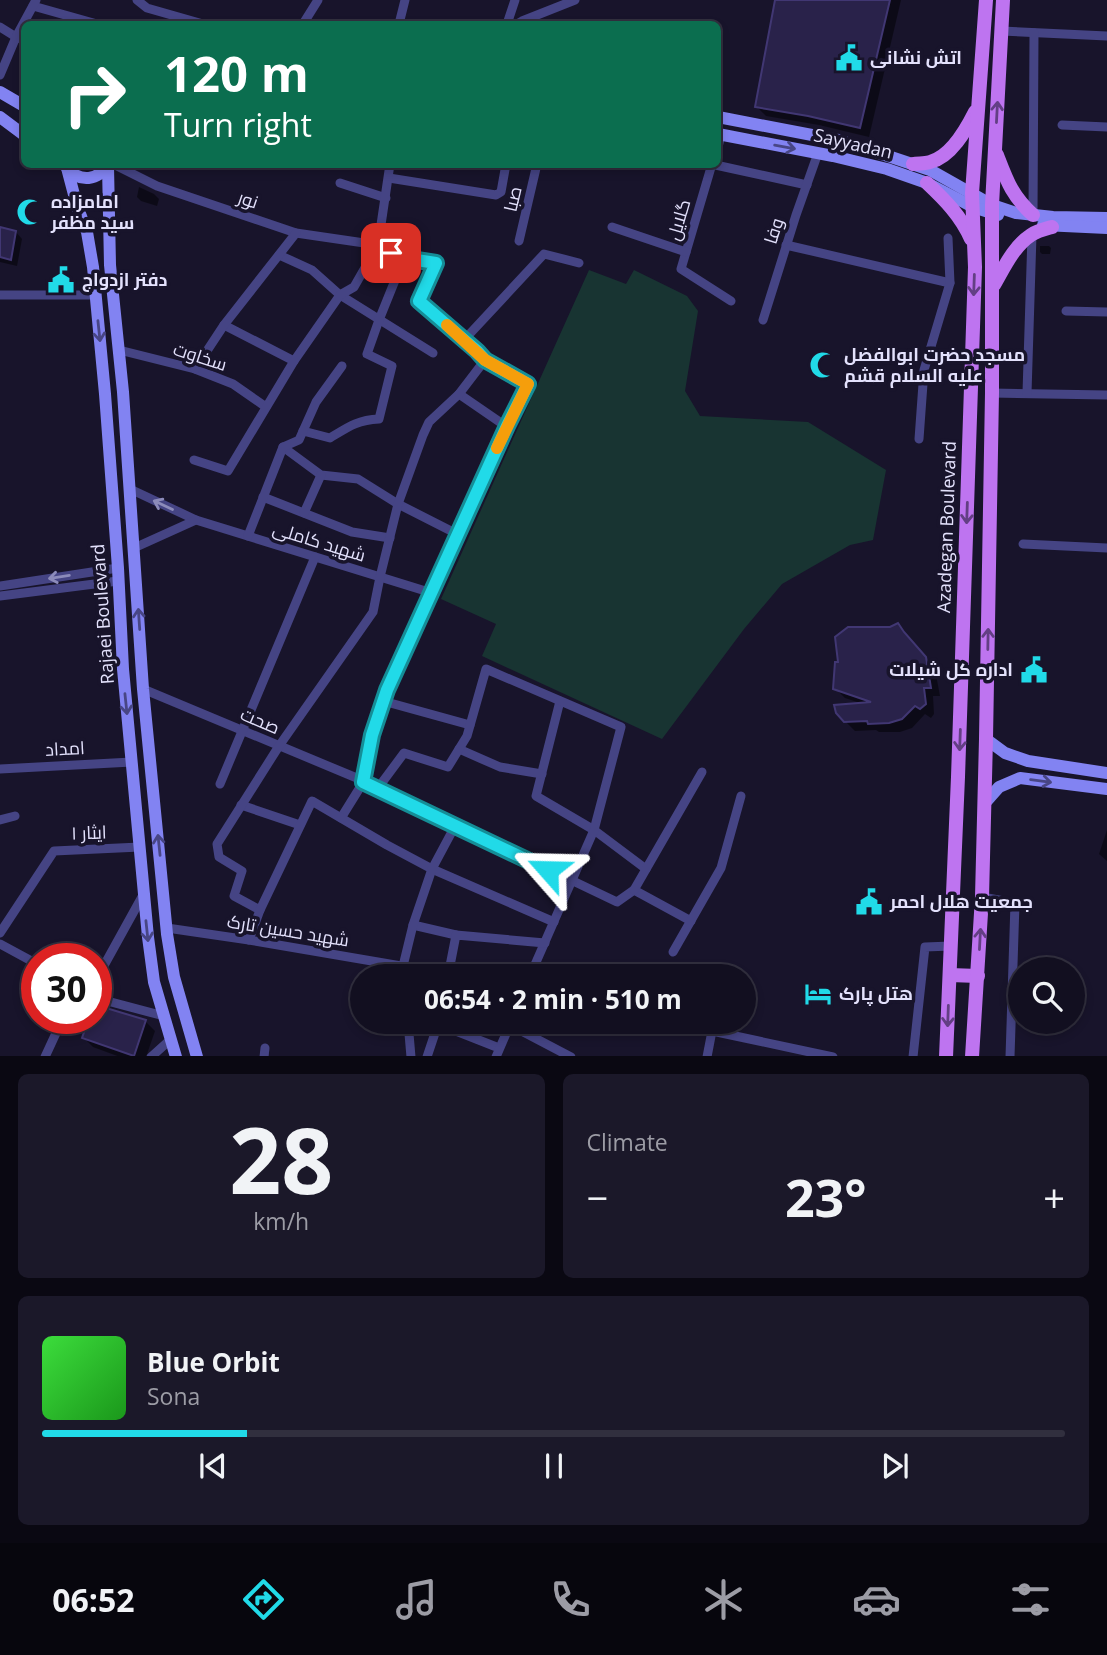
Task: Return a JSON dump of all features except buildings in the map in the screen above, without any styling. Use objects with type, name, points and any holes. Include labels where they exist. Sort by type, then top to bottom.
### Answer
[{"type":"main road","name":"Azadegan Boulevard","points":[[946,1056],[968,486],[975,247],[973,200],[985,0]]},
{"type":"main road","points":[[972,1056],[982,897],[986,739],[992,393],[991,209],[1003,0]]},
{"type":"main road","points":[[0,92],[21,104]]},
{"type":"main road","points":[[913,164],[932,162],[948,151],[964,134],[979,104]]},
{"type":"main road","name":"Sayyadan","points":[[721,118],[838,140],[913,164],[930,170],[973,200]]},
{"type":"main road","points":[[1,120],[21,133]]},
{"type":"main road","name":"Sayyadan","points":[[721,139],[818,153],[887,169],[973,200]]},
{"type":"main road","points":[[833,156],[838,140]]},
{"type":"main road","points":[[995,150],[1019,203],[1033,215]]},
{"type":"main road","name":"Rajaei Boulevard","points":[[67,168],[87,232],[95,295],[105,394],[123,669],[154,982],[176,1056]]},
{"type":"main road","points":[[68,168],[76,176],[88,179],[100,175],[106,168]]},
{"type":"main road","name":"Rajaei Boulevard","points":[[109,168],[110,265],[150,761],[174,977],[197,1056]]},
{"type":"main road","points":[[927,183],[964,223],[975,247]]},
{"type":"main road","points":[[973,200],[1020,222],[1052,227],[1107,228]]},
{"type":"main road","points":[[991,209],[1033,215],[1107,218]]},
{"type":"main road","points":[[993,286],[1010,256],[1021,243],[1052,227]]},
{"type":"main road","points":[[968,486],[990,486]]},
{"type":"main road","points":[[986,739],[1005,753],[1028,761],[1107,773]]},
{"type":"main road","points":[[132,762],[150,761]]},
{"type":"main road","points":[[984,804],[999,787],[1020,778],[1107,789]]},
{"type":"main road","points":[[950,975],[978,976]]},
{"type":"street","points":[[137,0],[147,8],[180,21]]},
{"type":"street","points":[[305,21],[318,0]]},
{"type":"street","points":[[400,21],[405,0]]},
{"type":"street","points":[[508,21],[515,0]]},
{"type":"street","points":[[522,21],[575,0]]},
{"type":"street","points":[[27,21],[34,3],[81,21]]},
{"type":"street","points":[[0,27],[20,38],[0,75]]},
{"type":"street","points":[[1002,32],[1107,36]]},
{"type":"street","points":[[1033,215],[1034,33]]},
{"type":"street","points":[[1062,125],[1107,127]]},
{"type":"street","name":"وفا","points":[[763,320],[818,153]]},
{"type":"street","points":[[721,167],[807,186]]},
{"type":"street","name":"نور","points":[[116,168],[157,186],[296,233],[378,245],[404,258],[436,263],[419,301],[464,340]]},
{"type":"street","points":[[194,460],[228,471],[294,360],[340,295],[354,287],[378,245],[389,168]]},
{"type":"street","points":[[388,177],[496,195],[501,192],[505,168]]},
{"type":"street","name":"صبا","points":[[519,241],[536,168]]},
{"type":"street","name":"گلایل","points":[[711,168],[681,269],[731,301]]},
{"type":"street","points":[[340,183],[386,198]]},
{"type":"street","points":[[612,228],[687,252]]},
{"type":"street","points":[[195,369],[224,325],[296,233]]},
{"type":"street","points":[[1027,393],[1032,235]]},
{"type":"street","points":[[919,439],[924,370],[950,283],[948,238]]},
{"type":"street","points":[[786,245],[950,283]]},
{"type":"street","points":[[341,818],[363,782],[372,735],[383,701],[528,384],[485,360],[464,340],[544,254],[579,263]]},
{"type":"street","points":[[279,255],[312,270],[340,295],[433,354]]},
{"type":"street","points":[[303,431],[330,438],[355,422],[379,419],[392,366],[367,354],[404,258]]},
{"type":"street","points":[[0,295],[95,295]]},
{"type":"street","points":[[1066,311],[1107,312]]},
{"type":"street","points":[[224,325],[294,360]]},
{"type":"street","name":"سخاوت","points":[[118,350],[195,369],[233,384],[266,407]]},
{"type":"street","points":[[260,910],[234,896],[242,871],[219,857],[217,844],[279,746],[373,611],[398,504],[423,435],[429,422],[459,394],[485,360]]},
{"type":"street","points":[[248,536],[283,447],[299,440],[316,402],[342,366]]},
{"type":"street","points":[[992,393],[1107,395]]},
{"type":"street","points":[[459,394],[507,426]]},
{"type":"street","points":[[283,447],[321,475],[358,479],[398,504],[459,535]]},
{"type":"street","points":[[304,513],[321,475]]},
{"type":"street","name":"شهید کاملی","points":[[130,489],[196,520],[432,593]]},
{"type":"street","points":[[263,497],[352,532],[390,538]]},
{"type":"street","points":[[134,548],[196,520]]},
{"type":"street","points":[[1023,544],[1107,548]]},
{"type":"street","points":[[220,784],[315,557]]},
{"type":"street","points":[[0,586],[118,574]]},
{"type":"street","points":[[0,596],[118,574]]},
{"type":"street","points":[[378,788],[404,753],[448,767],[467,736],[486,669],[621,727],[594,830],[535,964]]},
{"type":"street","name":"صحت","points":[[144,689],[378,788],[617,902],[634,890]]},
{"type":"street","points":[[383,701],[470,725]]},
{"type":"street","points":[[560,701],[536,796],[594,830],[646,869]]},
{"type":"street","points":[[459,749],[500,768],[542,774]]},
{"type":"street","name":"امداد","points":[[0,769],[132,762]]},
{"type":"street","points":[[691,921],[634,890],[702,772]]},
{"type":"street","points":[[673,952],[721,868],[741,796]]},
{"type":"street","points":[[249,940],[260,910],[312,801],[432,869],[554,922]]},
{"type":"street","points":[[241,805],[300,825]]},
{"type":"street","points":[[0,820],[15,816]]},
{"type":"street","points":[[405,964],[413,925],[432,869],[455,825]]},
{"type":"street","name":"ایثار ۱","points":[[0,933],[54,851],[140,847]]},
{"type":"street","points":[[112,951],[144,894]]},
{"type":"street","points":[[982,897],[1016,903],[1010,1056]]},
{"type":"street","points":[[0,911],[7,922]]},
{"type":"street","points":[[413,925],[456,936],[545,943]]},
{"type":"street","name":"شهید حسین تارک","points":[[167,928],[249,940],[368,964]]},
{"type":"street","points":[[450,964],[456,936]]},
{"type":"street","points":[[0,943],[21,955]]},
{"type":"street","points":[[913,1056],[925,947],[951,946]]},
{"type":"street","points":[[112,1002],[164,1016]]},
{"type":"street","points":[[706,1056],[712,1031],[832,1056]]},
{"type":"street","points":[[44,1056],[54,1034]]},
{"type":"street","points":[[409,1034],[411,1056]]},
{"type":"street","points":[[427,1056],[434,1034]]},
{"type":"street","points":[[461,1034],[498,1052],[505,1034]]},
{"type":"street","points":[[530,1034],[571,1056]]},
{"type":"street","points":[[151,1056],[170,1039]]},
{"type":"green space","points":[[589,270],[626,284],[634,270],[687,296],[698,311],[685,391],[700,416],[808,422],[886,470],[873,540],[850,545],[782,584],[744,629],[662,739],[482,656],[496,624],[441,599]]},
{"type":"slow traffic","points":[[447,325],[485,360],[528,384],[497,448]]},
{"type":"place","name":"اتش نشانى","points":[[849,58]]},
{"type":"place","name":"امامزاده سید مظفر","points":[[30,212]]},
{"type":"place","name":"دفتر ازدواج","points":[[61,280]]},
{"type":"place","name":"مسجد حضرت ابوالفضل علیه السلام قشم","points":[[823,365]]},
{"type":"place","name":"اداره کل شیلات","points":[[1034,670]]},
{"type":"place","name":"جمعیت هلال احمر","points":[[869,902]]},
{"type":"place","name":"هتل پارک","points":[[818,994]]},
{"type":"route","points":[[391,253],[436,263],[419,301],[485,360],[528,384],[387,690],[372,735],[363,782],[548,870]]}]
